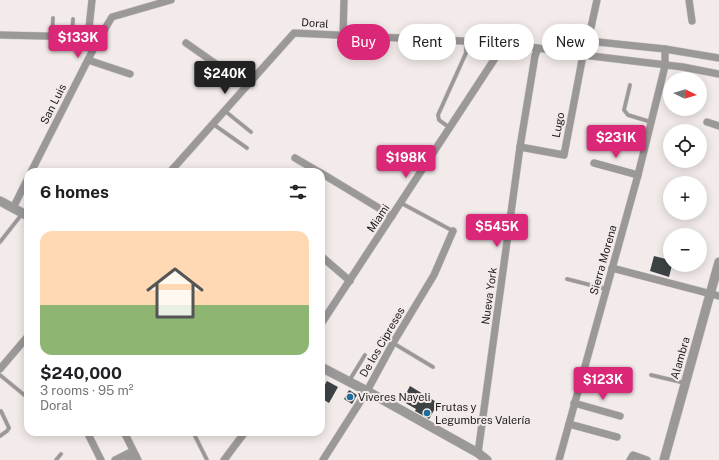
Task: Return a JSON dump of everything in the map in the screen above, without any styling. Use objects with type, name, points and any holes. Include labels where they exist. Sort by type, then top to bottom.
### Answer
[{"type":"street","points":[[88,37],[92,0]]},
{"type":"street","name":"San Luis","points":[[33,168],[98,40],[112,17],[172,0]]},
{"type":"street","points":[[343,24],[344,0]]},
{"type":"street","points":[[592,24],[597,0]]},
{"type":"street","points":[[690,0],[692,21]]},
{"type":"street","name":"Doral","points":[[174,168],[294,33],[337,36]]},
{"type":"street","points":[[0,35],[88,37],[98,40]]},
{"type":"street","name":"Doral","points":[[390,38],[464,42]]},
{"type":"street","points":[[186,42],[246,86]]},
{"type":"street","points":[[599,42],[666,49],[719,58]]},
{"type":"street","name":"Doral","points":[[534,47],[542,49]]},
{"type":"street","name":"Nueva York","points":[[478,453],[520,147],[538,48]]},
{"type":"street","name":"Sierra Morena","points":[[559,460],[638,175],[665,66],[666,49]]},
{"type":"street","name":"Doral","points":[[599,57],[683,67],[719,74]]},
{"type":"street","points":[[88,60],[130,74]]},
{"type":"street","name":"Miami","points":[[325,318],[402,203],[494,60]]},
{"type":"street","name":"Lugo","points":[[520,147],[564,155],[582,60]]},
{"type":"street","points":[[707,122],[719,126]]},
{"type":"street","points":[[295,158],[312,168]]},
{"type":"street","points":[[594,163],[638,175]]},
{"type":"street","points":[[325,176],[392,216]]},
{"type":"street","points":[[13,208],[24,186]]},
{"type":"street","points":[[0,201],[24,214]]},
{"type":"street","name":"De los Cipreses","points":[[323,460],[367,391],[393,343],[434,275],[453,231]]},
{"type":"street","points":[[325,259],[350,281]]},
{"type":"street","name":"Alambra","points":[[664,460],[685,383],[714,295],[719,262]]},
{"type":"street","points":[[612,268],[714,295]]},
{"type":"street","points":[[0,369],[24,342]]},
{"type":"street","points":[[325,369],[478,453],[487,460]]},
{"type":"street","points":[[574,404],[620,416]]},
{"type":"street","points":[[569,424],[617,437]]},
{"type":"street","points":[[89,436],[101,460]]},
{"type":"street","points":[[126,436],[136,456]]},
{"type":"street","points":[[224,460],[242,436]]},
{"type":"street","points":[[630,460],[633,455],[647,460]]},
{"type":"street","points":[[115,460],[136,456]]},
{"type":"street","points":[[128,460],[136,456]]},
{"type":"lane","points":[[52,36],[53,18]]},
{"type":"lane","points":[[72,37],[73,19]]},
{"type":"lane","points":[[450,128],[439,120],[438,115],[464,57]]},
{"type":"lane","points":[[630,85],[624,110],[625,113],[651,122]]},
{"type":"lane","points":[[224,110],[251,132]]},
{"type":"lane","points":[[213,123],[246,148]]},
{"type":"lane","points":[[402,203],[453,231]]},
{"type":"lane","points":[[0,242],[24,215]]},
{"type":"lane","points":[[567,279],[606,290]]},
{"type":"lane","points":[[393,343],[433,367]]},
{"type":"lane","points":[[349,382],[365,355]]},
{"type":"lane","points":[[651,374],[685,383]]},
{"type":"lane","points":[[0,375],[24,395]]},
{"type":"lane","points":[[0,436],[9,428],[1,411]]},
{"type":"lane","points":[[195,436],[207,460]]},
{"type":"lane","points":[[56,460],[61,454]]},
{"type":"building","points":[[654,256],[663,258],[663,272],[670,272],[669,277],[650,271]]},
{"type":"building","points":[[327,381],[338,387],[329,403],[325,400],[325,384]]},
{"type":"building","points":[[410,386],[438,403],[429,419],[402,401]]},
{"type":"building","name":"Viveres Nayeli","points":[[349,390],[357,395],[352,404],[344,399]]},
{"type":"place","name":"Viveres Nayeli","points":[[350,397]]},
{"type":"place","name":"Frutas y Legumbres Valería","points":[[427,413]]}]
